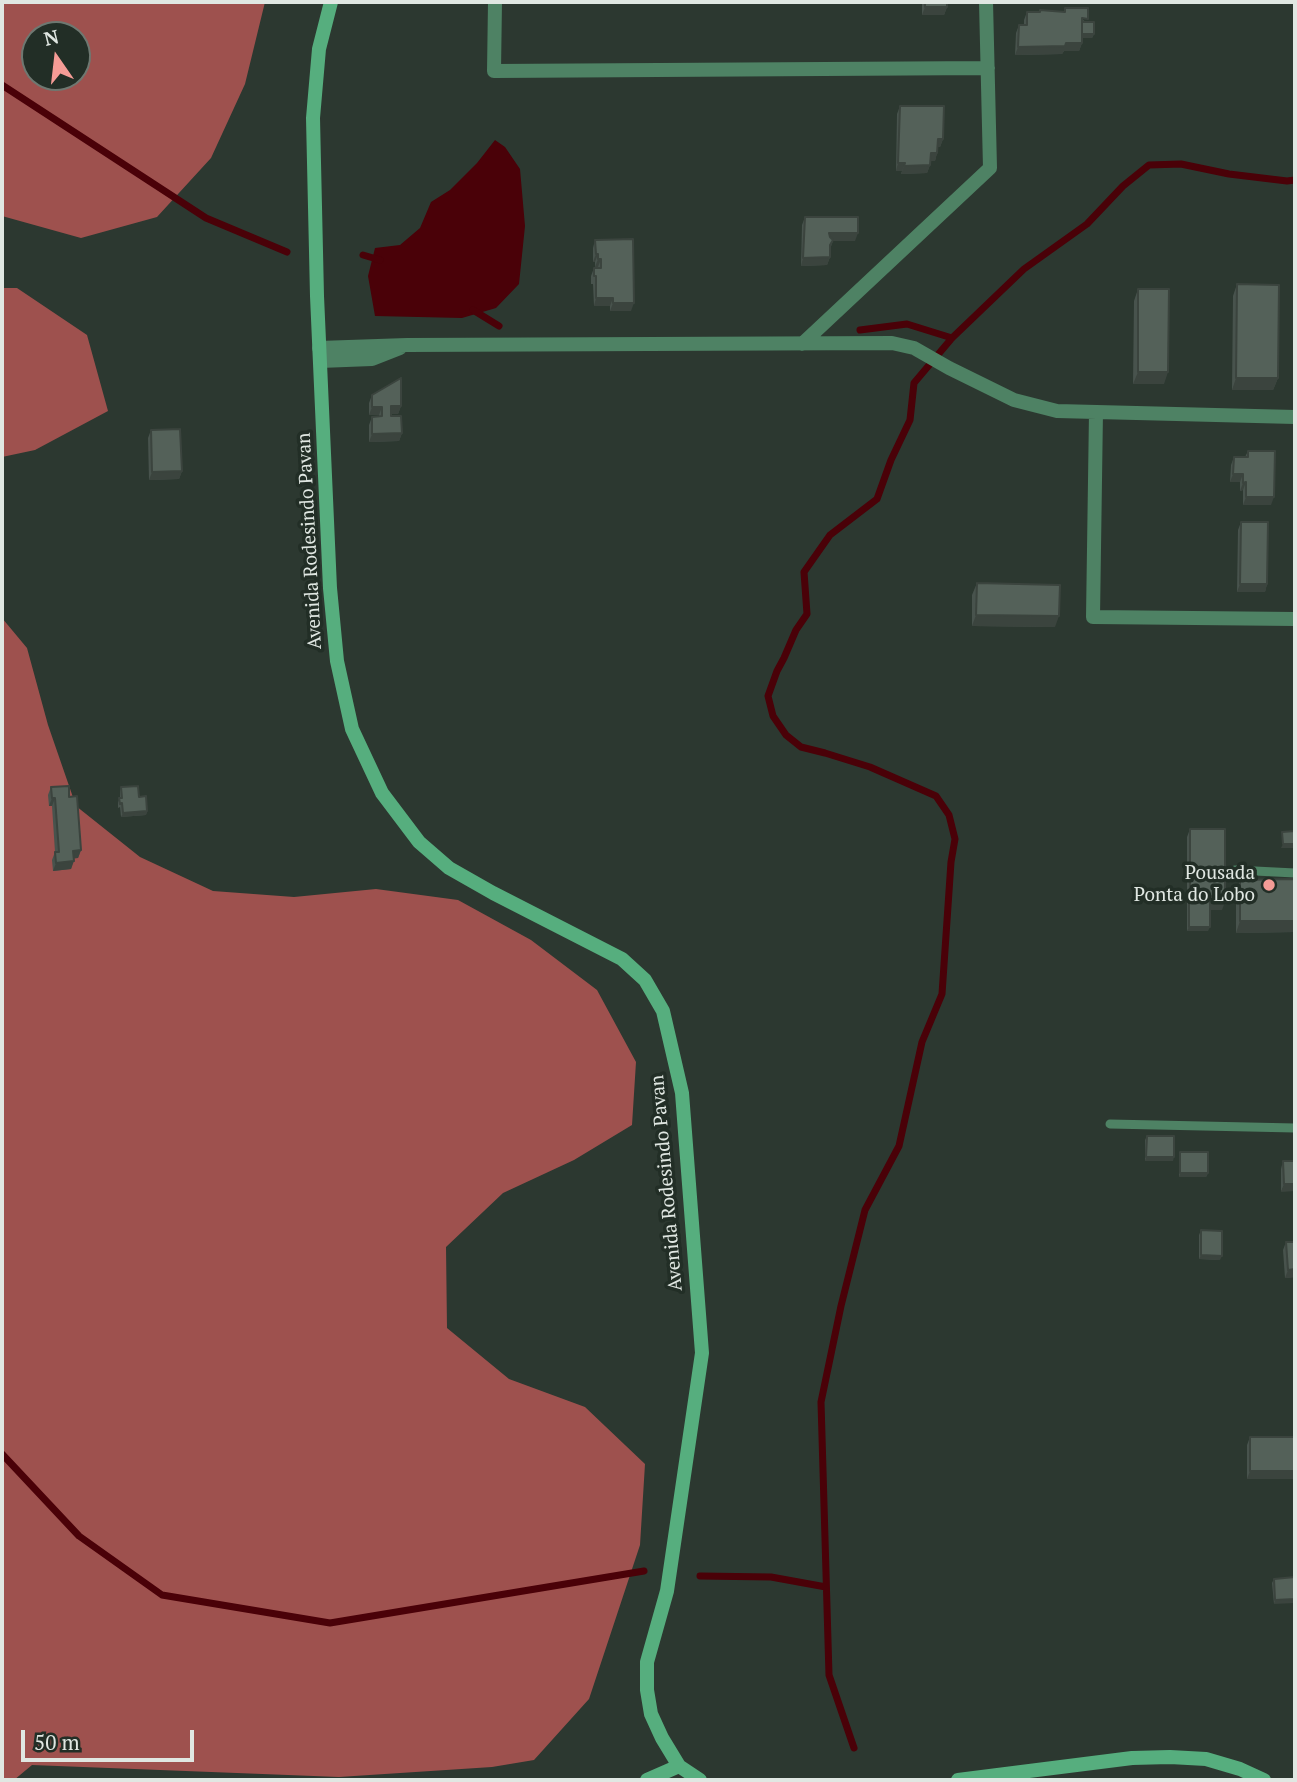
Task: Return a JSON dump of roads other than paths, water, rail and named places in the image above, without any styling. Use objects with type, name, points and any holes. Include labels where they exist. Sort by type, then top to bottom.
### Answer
[{"type":"main road","name":"Avenida Rodesindo Pavan","points":[[331,2],[319,48],[313,118],[314,234],[330,588],[337,661],[352,729],[382,793],[419,842],[449,868],[622,958],[645,980],[663,1011],[682,1093],[702,1353],[667,1591],[647,1662],[647,1690],[651,1714],[662,1738],[679,1766],[700,1780]]},
{"type":"main road","points":[[958,1780],[1132,1758],[1170,1757],[1206,1759],[1240,1769],[1264,1780]]},
{"type":"main road","points":[[647,1780],[679,1766]]},
{"type":"street","points":[[495,2],[495,71],[988,68]]},
{"type":"street","points":[[802,344],[990,168],[986,2]]},
{"type":"street","points":[[319,354],[407,345],[892,343],[914,348],[1014,400],[1057,411],[1295,417]]},
{"type":"street","points":[[1096,412],[1093,617],[1295,620]]},
{"type":"lane","points":[[1235,870],[1295,873]]},
{"type":"lane","points":[[1110,1124],[1295,1128]]},
{"type":"waterway","points":[[2,85],[206,218],[287,252]]},
{"type":"waterway","points":[[854,1748],[829,1675],[821,1402],[865,1210],[899,1146],[922,1042],[942,994],[955,839],[949,815],[936,796],[870,767],[801,747],[786,735],[773,716],[768,696],[796,630],[807,614],[804,572],[830,535],[877,499],[891,460],[910,420],[914,383],[952,338],[1024,269],[1087,224],[1123,186],[1149,165],[1181,164],[1229,174],[1295,180]]},
{"type":"waterway","points":[[363,255],[380,260]]},
{"type":"waterway","points":[[473,310],[499,326]]},
{"type":"waterway","points":[[860,330],[907,324],[952,338]]},
{"type":"waterway","points":[[2,1454],[79,1536],[162,1595],[330,1623],[644,1571]]},
{"type":"waterway","points":[[700,1576],[771,1577],[826,1587]]},
{"type":"place","name":"Pousada Ponta do Lobo","points":[[1269,885]]}]
